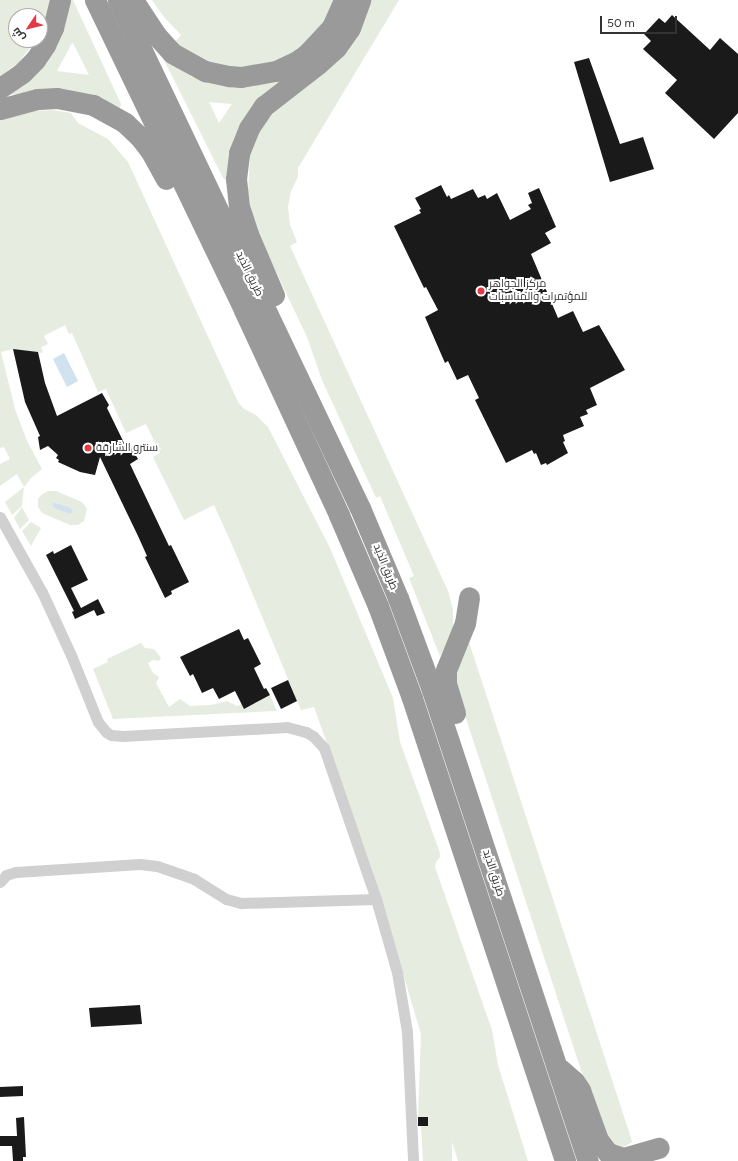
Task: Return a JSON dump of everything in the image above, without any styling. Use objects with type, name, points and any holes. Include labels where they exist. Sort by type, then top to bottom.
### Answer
[{"type":"highway","points":[[0,88],[22,73],[35,60],[45,45],[53,28],[60,0]]},
{"type":"highway","name":"طريق الذيد","points":[[95,0],[244,310],[340,515],[396,652],[565,1161]]},
{"type":"highway","name":"طريق الذيد","points":[[118,0],[360,508],[393,585],[432,690],[588,1161]]},
{"type":"highway","points":[[133,0],[156,35],[172,53],[205,71],[241,77],[276,71],[297,61],[307,54],[332,28],[344,0]]},
{"type":"highway","points":[[295,370],[279,308],[243,221],[236,192],[237,166],[243,141],[260,111],[275,96],[318,64],[336,48],[350,28],[360,0]]},
{"type":"highway","points":[[0,109],[38,99],[63,99],[93,105],[110,113],[125,123],[139,136],[157,161],[216,282],[232,301],[244,310]]},
{"type":"highway","points":[[465,790],[468,770],[466,750],[447,689],[446,676],[448,663],[466,619],[469,597]]},
{"type":"highway","points":[[557,1066],[566,1073],[580,1090],[598,1140],[608,1152],[623,1158],[659,1148]]},
{"type":"street","points":[[0,517],[48,604],[71,655],[98,722],[106,732],[111,735],[123,736],[277,727],[297,729],[313,736],[322,744],[376,899],[398,972],[404,1002],[407,1032],[412,1161]]},
{"type":"street","points":[[0,882],[6,875],[16,872],[140,864],[157,866],[194,879],[226,899],[241,903],[376,899]]},
{"type":"shaded area","points":[[0,0],[50,0],[48,8],[8,8],[8,48],[30,48],[18,63],[0,76]]},
{"type":"shaded area","points":[[65,0],[73,0],[121,104],[120,108],[9,94],[36,48],[48,48],[48,29]],"holes":[[[72,43],[73,43],[89,75],[57,71]]]},
{"type":"shaded area","points":[[152,0],[336,0],[326,23],[290,56],[246,69],[216,67],[174,43],[181,35],[164,17]]},
{"type":"shaded area","points":[[371,0],[399,0],[298,168],[298,177],[291,191],[288,207],[290,225],[297,242],[290,246],[448,591],[453,610],[453,627],[452,635],[440,656],[409,578],[414,576],[380,496],[376,498],[322,380],[307,337],[260,238],[249,205],[248,193],[250,155],[259,129],[368,9]]},
{"type":"shaded area","points":[[163,58],[192,77],[214,84],[238,87],[282,78],[227,181],[223,178]],"holes":[[[209,102],[232,104],[219,123]]]},
{"type":"shaded area","points":[[53,110],[71,113],[78,123],[108,139],[128,162],[238,402],[244,409],[256,415],[268,427],[330,548],[393,698],[400,742],[440,853],[440,857],[436,862],[435,867],[492,1030],[498,1065],[528,1161],[458,1161],[452,1142],[452,1161],[423,1161],[421,1126],[428,1126],[428,1117],[418,1117],[421,1034],[372,869],[314,707],[301,710],[214,505],[184,520],[153,457],[160,453],[146,424],[126,433],[106,389],[98,392],[72,333],[69,334],[65,325],[44,336],[48,344],[41,347],[43,353],[13,349],[1,352],[15,409],[27,441],[42,469],[31,478],[24,487],[17,474],[0,486],[0,464],[10,459],[4,447],[0,448],[0,117],[28,111]]},
{"type":"shaded area","points":[[24,487],[22,506],[12,515],[5,502]]},
{"type":"shaded area","points":[[48,491],[56,491],[82,502],[87,509],[84,521],[78,525],[70,525],[42,513],[38,507],[38,499],[41,495]],"holes":[[[55,502],[72,509],[70,514],[52,506]]]},
{"type":"shaded area","points":[[22,507],[29,520],[20,529],[14,518]]},
{"type":"shaded area","points":[[31,522],[41,528],[31,546],[22,531]]},
{"type":"shaded area","points":[[469,642],[631,1138],[632,1142],[623,1147],[616,1146],[606,1134],[595,1113],[457,691],[456,670]]},
{"type":"shaded area","points":[[141,643],[145,648],[154,649],[161,658],[159,661],[153,660],[148,663],[153,673],[159,677],[156,683],[169,707],[180,699],[190,706],[211,705],[227,701],[237,706],[242,704],[244,709],[270,695],[277,711],[113,719],[93,669],[108,662],[107,659]]},
{"type":"water","points":[[64,353],[78,381],[67,387],[53,359]]},
{"type":"water","points":[[54,502],[71,508],[73,512],[70,514],[57,509],[52,506]]},
{"type":"building","points":[[672,15],[710,50],[720,38],[738,54],[738,113],[714,139],[665,93],[677,80],[643,49],[651,41],[644,34],[659,18],[665,23]]},
{"type":"building","points":[[589,58],[620,144],[643,137],[654,169],[610,182],[574,62]]},
{"type":"building","points":[[441,185],[447,197],[449,195],[451,199],[473,189],[478,198],[485,195],[487,199],[497,193],[510,220],[531,209],[528,205],[532,203],[528,193],[539,188],[556,227],[545,233],[551,243],[531,254],[558,318],[573,311],[583,332],[599,325],[625,370],[590,388],[597,405],[586,410],[588,414],[580,417],[584,426],[563,435],[565,441],[563,442],[568,453],[547,465],[546,463],[541,465],[536,453],[534,454],[532,450],[506,463],[475,400],[479,398],[468,375],[457,380],[448,361],[445,363],[425,317],[438,310],[426,287],[424,288],[394,226],[421,213],[419,210],[421,209],[415,198]]},
{"type":"building","name":"سنترو الشارقة","points":[[13,349],[38,352],[45,383],[57,416],[102,393],[109,405],[107,408],[127,449],[131,447],[138,459],[130,464],[169,546],[171,545],[189,582],[171,591],[172,594],[165,598],[145,557],[147,556],[138,536],[100,457],[95,475],[80,472],[58,462],[59,460],[56,458],[58,455],[48,446],[40,450],[38,437],[40,436],[25,402]]},
{"type":"building","points":[[71,545],[88,580],[71,588],[81,608],[98,599],[105,613],[97,616],[94,610],[75,619],[72,612],[74,611],[46,555],[53,551],[54,554]]},
{"type":"building","points":[[239,629],[244,640],[248,638],[261,664],[254,668],[264,689],[266,688],[270,695],[244,709],[235,691],[219,699],[213,688],[202,693],[193,674],[190,676],[180,657]]},
{"type":"building","points":[[288,680],[297,701],[281,709],[271,688]]},
{"type":"building","points":[[140,1005],[142,1024],[91,1027],[89,1008]]},
{"type":"building","points":[[23,1086],[23,1096],[0,1097],[0,1087]]},
{"type":"building","points":[[24,1117],[26,1157],[23,1157],[23,1161],[13,1161],[12,1146],[0,1146],[0,1136],[17,1136],[16,1118]]},
{"type":"building","points":[[418,1117],[428,1117],[428,1126],[418,1126]]},
{"type":"place","name":"مركز الجواهر للمؤتمرات والمناسبات","points":[[481,291]]},
{"type":"place","name":"سنترو الشارقة","points":[[88,448]]}]
